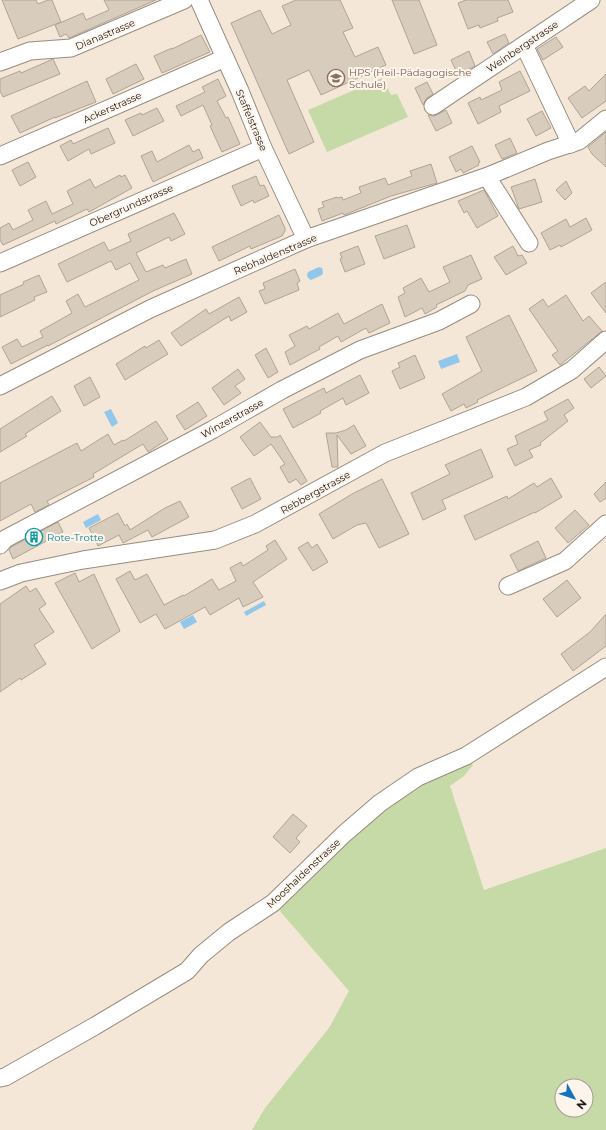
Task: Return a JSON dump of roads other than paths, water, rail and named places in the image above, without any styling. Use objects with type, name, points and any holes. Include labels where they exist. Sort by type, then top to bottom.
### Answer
[{"type":"street","name":"Dianastrasse","points":[[0,62],[30,51],[71,48],[184,0]]},
{"type":"street","name":"Staffelstrasse","points":[[199,0],[263,148],[306,239]]},
{"type":"street","name":"Weinbergstrasse","points":[[433,106],[591,0]]},
{"type":"street","points":[[524,45],[571,144]]},
{"type":"street","name":"Ackerstrasse","points":[[0,156],[225,58]]},
{"type":"street","name":"Rebhaldenstrasse","points":[[2,382],[150,309],[306,239],[488,176],[548,151],[579,141],[606,118]]},
{"type":"street","name":"Obergrundstrasse","points":[[0,263],[263,148]]},
{"type":"street","points":[[488,176],[530,244]]},
{"type":"street","name":"Winzerstrasse","points":[[0,545],[5,539],[212,430],[282,390],[352,353],[439,321],[471,304]]},
{"type":"street","name":"Rebbergstrasse","points":[[0,581],[21,573],[83,560],[215,540],[255,524],[385,453],[526,397],[572,370],[606,340]]},
{"type":"street","points":[[508,586],[565,561],[606,524]]},
{"type":"street","name":"Mooshaldenstrasse","points":[[0,1078],[5,1077],[95,1026],[187,971],[201,955],[229,932],[273,903],[344,834],[380,803],[418,777],[466,756],[606,666]]},
{"type":"water","points":[[319,267],[322,268],[322,275],[311,280],[308,278],[308,272]]},
{"type":"water","points":[[457,354],[460,362],[441,369],[438,361]]},
{"type":"water","points":[[111,409],[118,423],[112,427],[104,412]]},
{"type":"water","points":[[98,514],[101,520],[86,528],[83,522]]},
{"type":"water","points":[[264,601],[266,605],[246,616],[244,612]]},
{"type":"water","points":[[193,615],[197,622],[184,629],[180,622]]},
{"type":"place","name":"HPS (Heil-Pädagogische Schule)","points":[[336,78]]},
{"type":"place","name":"Rote-Trotte","points":[[34,537]]}]
